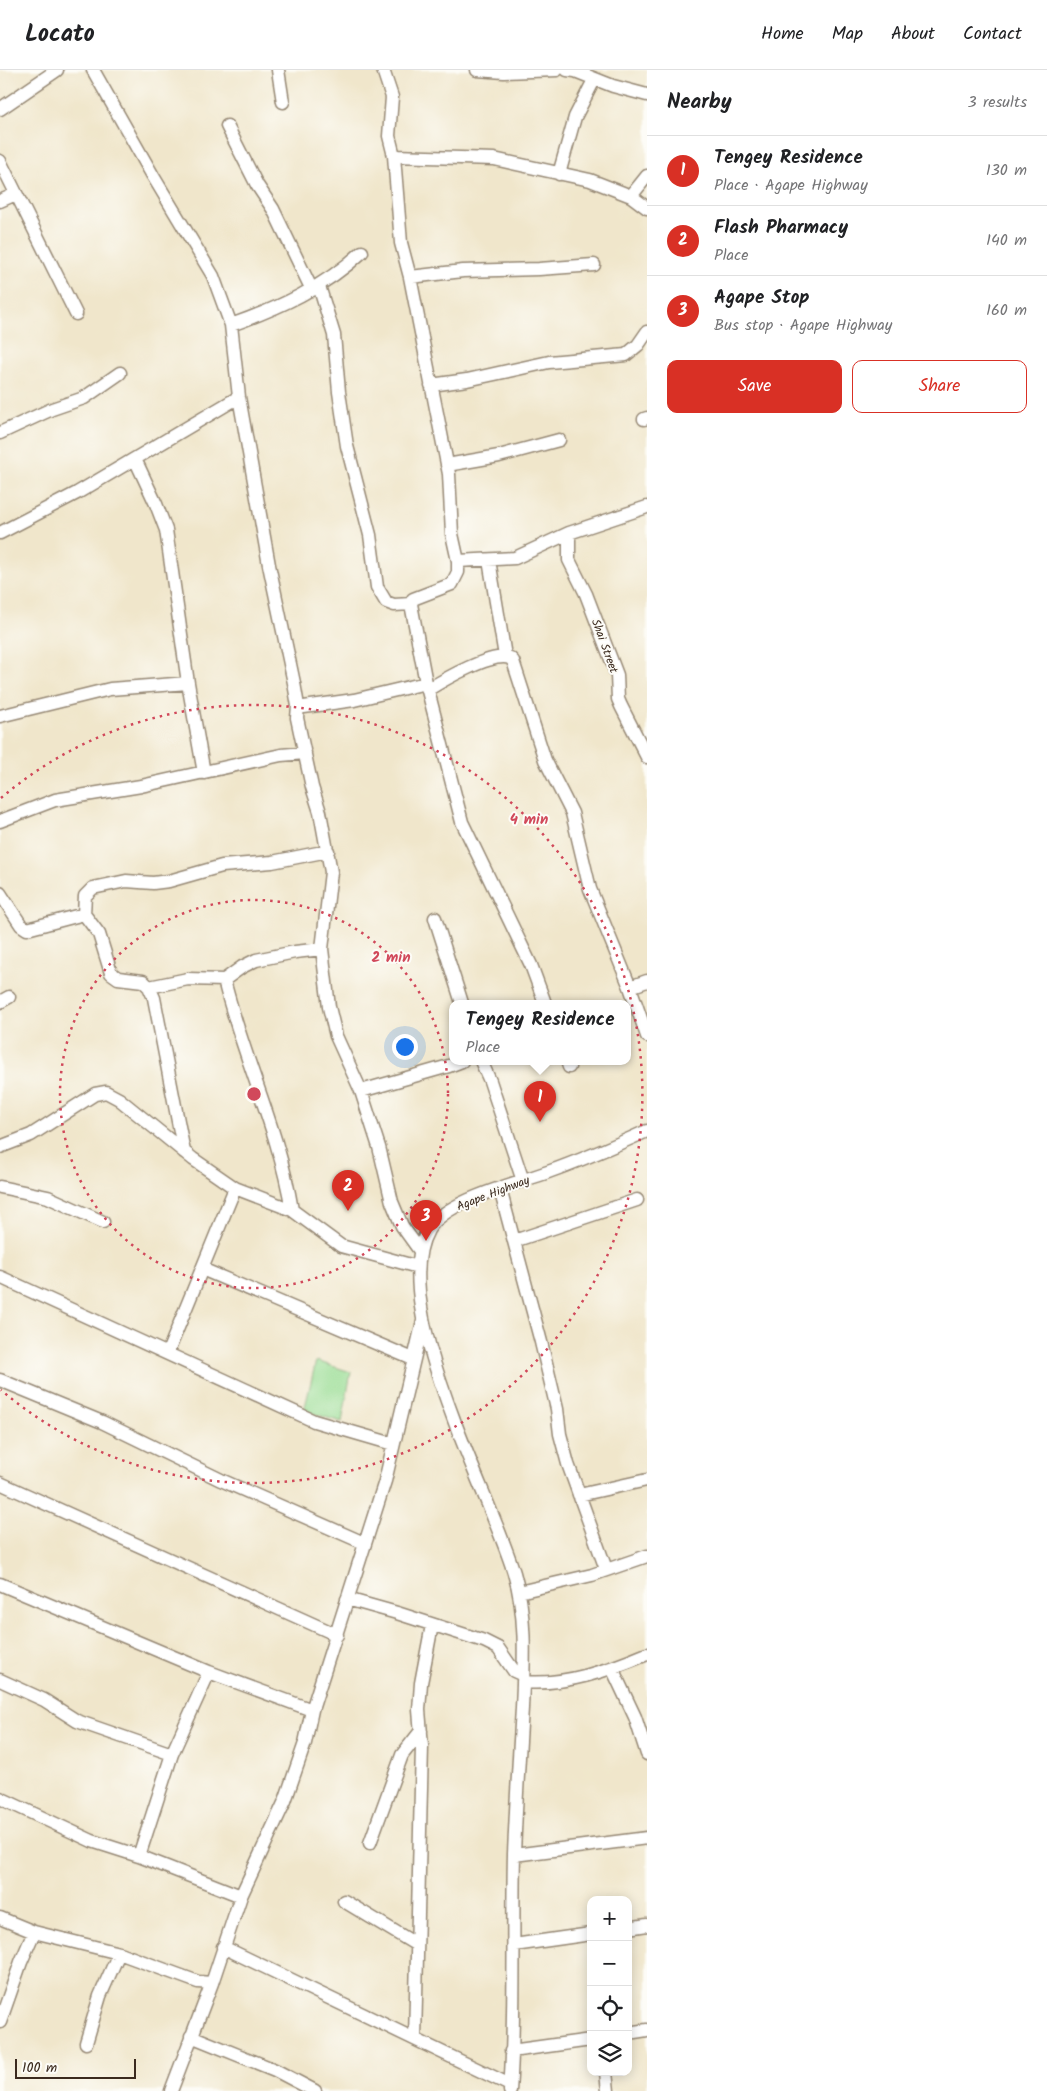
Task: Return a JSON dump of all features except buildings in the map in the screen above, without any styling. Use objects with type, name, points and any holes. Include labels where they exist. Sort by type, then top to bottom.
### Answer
[{"type":"street","points":[[0,109],[57,70]]},
{"type":"street","points":[[93,70],[152,176],[212,276],[231,325],[239,397],[269,565],[298,706],[297,718],[312,787],[320,812],[332,872],[322,949],[329,1007],[336,1036],[361,1091],[381,1154],[392,1202],[402,1226],[420,1251]]},
{"type":"street","points":[[278,70],[284,102]]},
{"type":"street","points":[[383,70],[392,98],[389,136],[394,156],[401,243],[410,277],[447,465],[452,534],[458,561],[458,572],[452,584],[414,597],[411,604],[427,686],[462,822],[531,965],[544,1000]]},
{"type":"street","points":[[477,70],[504,72],[557,70]]},
{"type":"street","points":[[567,70],[647,95]]},
{"type":"street","points":[[559,174],[588,75]]},
{"type":"street","points":[[227,126],[257,185],[273,209],[316,288],[334,335],[339,392],[347,446],[370,535],[377,588],[386,602],[394,605],[411,604]]},
{"type":"street","points":[[394,156],[494,159],[590,180],[631,196],[647,208]]},
{"type":"street","points":[[0,161],[76,314]]},
{"type":"street","points":[[631,196],[647,176]]},
{"type":"street","points":[[0,202],[16,194]]},
{"type":"street","points":[[231,325],[316,288],[362,252]]},
{"type":"street","points":[[410,277],[464,271],[594,265]]},
{"type":"street","points":[[431,385],[467,380],[549,362],[626,355],[638,345],[647,332]]},
{"type":"street","points":[[0,433],[52,409],[84,398],[120,373]]},
{"type":"street","points":[[0,533],[77,493],[239,397]]},
{"type":"street","points":[[447,465],[499,456],[559,440]]},
{"type":"street","points":[[135,459],[166,530],[188,683],[204,773]]},
{"type":"street","points":[[458,561],[515,558],[569,533],[647,507]]},
{"type":"street","name":"Shai Street","points":[[569,533],[569,560],[586,594],[617,675],[618,699],[647,757]]},
{"type":"street","points":[[489,560],[505,656]]},
{"type":"street","points":[[298,706],[304,707],[354,700],[427,686],[499,656],[505,656],[513,661],[545,760],[572,813],[590,888],[647,1036]]},
{"type":"street","points":[[0,716],[103,690],[188,683]]},
{"type":"street","points":[[0,821],[55,800],[141,786],[281,755],[305,753]]},
{"type":"street","points":[[184,1152],[156,1007],[149,987],[143,981],[118,978],[111,973],[99,934],[84,914],[86,896],[93,888],[104,885],[126,881],[153,883],[169,881],[222,866],[272,862],[328,851]]},
{"type":"street","points":[[0,893],[22,925],[27,929],[84,914]]},
{"type":"street","points":[[435,918],[461,1000]]},
{"type":"street","points":[[149,987],[188,979],[224,980],[256,960],[322,949]]},
{"type":"street","points":[[224,980],[232,1012],[275,1133],[292,1210]]},
{"type":"street","points":[[630,988],[647,981]]},
{"type":"street","points":[[361,1091],[452,1065]]},
{"type":"street","points":[[482,1065],[523,1181]]},
{"type":"street","points":[[0,1147],[31,1135],[87,1098],[101,1092],[119,1098],[184,1152],[235,1188],[292,1210],[341,1246],[418,1266]]},
{"type":"street","name":"Agape Highway","points":[[423,1318],[418,1266],[420,1251],[429,1228],[444,1213],[457,1206],[594,1154],[647,1131]]},
{"type":"street","points":[[0,1187],[48,1197],[103,1222]]},
{"type":"street","points":[[168,1352],[235,1188]]},
{"type":"street","points":[[500,1189],[542,1342],[557,1409],[560,1434],[606,1569]]},
{"type":"street","points":[[514,1241],[637,1200]]},
{"type":"street","points":[[202,1269],[413,1359]]},
{"type":"street","points":[[0,1277],[168,1352],[314,1421],[393,1444]]},
{"type":"street","points":[[171,2091],[212,1983],[241,1896],[284,1801],[305,1744],[312,1710],[377,1507],[423,1318]]},
{"type":"street","points":[[223,1947],[415,2039],[510,2088],[514,1945],[514,1855],[524,1639],[519,1592],[508,1553],[440,1379],[423,1318]]},
{"type":"street","points":[[0,1380],[102,1422],[221,1480],[364,1543]]},
{"type":"street","points":[[580,1496],[647,1480]]},
{"type":"street","points":[[0,1483],[337,1635]]},
{"type":"street","points":[[519,1592],[592,1575],[647,1556]]},
{"type":"street","points":[[0,1584],[209,1672],[312,1710]]},
{"type":"street","points":[[347,1599],[432,1625],[498,1648],[514,1671],[523,1678],[540,1684],[612,1668],[647,1654]]},
{"type":"street","points":[[415,2039],[422,1746],[419,1710],[421,1683],[432,1625]]},
{"type":"street","points":[[612,1668],[634,1717],[647,1754]]},
{"type":"street","points":[[139,1856],[172,1754],[209,1672]]},
{"type":"street","points":[[0,1680],[44,1700],[77,1721],[172,1754]]},
{"type":"street","points":[[370,1843],[402,1755],[421,1731]]},
{"type":"street","points":[[0,1798],[92,1841],[139,1856],[241,1896]]},
{"type":"street","points":[[514,1855],[647,1838]]},
{"type":"street","points":[[344,1901],[417,1945]]},
{"type":"street","points":[[0,1918],[34,1932],[119,1953],[185,1978],[198,1982],[212,1983]]},
{"type":"street","points":[[632,1927],[647,1925]]},
{"type":"street","points":[[0,2022],[21,1962],[34,1932]]},
{"type":"street","points":[[514,1945],[587,1935]]},
{"type":"street","points":[[86,2043],[100,1996],[119,1953]]},
{"type":"street","points":[[632,2033],[647,2030]]},
{"type":"street","points":[[191,2036],[254,2060],[296,2087],[315,2091]]},
{"type":"street","points":[[511,2051],[587,2041]]},
{"type":"street","points":[[606,2076],[608,2091]]},
{"type":"green space","points":[[316,1361],[351,1372],[342,1422],[304,1411]]},
{"type":"place","name":"Tengey Residence","points":[[540,1122]]},
{"type":"place","name":"Flash Pharmacy","points":[[348,1211]]},
{"type":"place","name":"Agape Stop","points":[[426,1241]]}]
